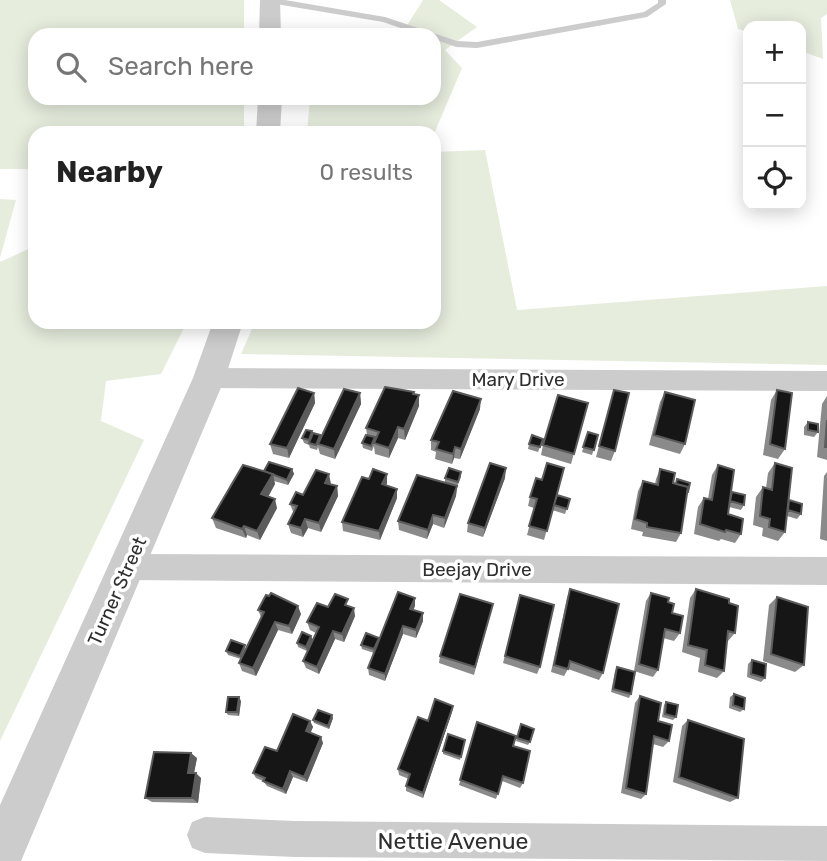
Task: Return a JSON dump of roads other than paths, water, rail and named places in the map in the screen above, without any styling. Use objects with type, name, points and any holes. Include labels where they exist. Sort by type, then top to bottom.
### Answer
[{"type":"street","points":[[270,0],[270,28]]},
{"type":"street","points":[[268,126],[270,105]]},
{"type":"street","name":"Turner Street","points":[[0,857],[209,377],[226,329]]},
{"type":"street","name":"Mary Drive","points":[[209,377],[827,381]]},
{"type":"street","name":"Beejay Drive","points":[[127,567],[827,571]]},
{"type":"street","name":"Nettie Avenue","points":[[205,835],[290,850],[827,844]]},
{"type":"lane","points":[[270,0],[386,20],[409,28]]},
{"type":"lane","points":[[441,39],[456,44],[503,42],[647,14],[662,4],[662,0]]}]
